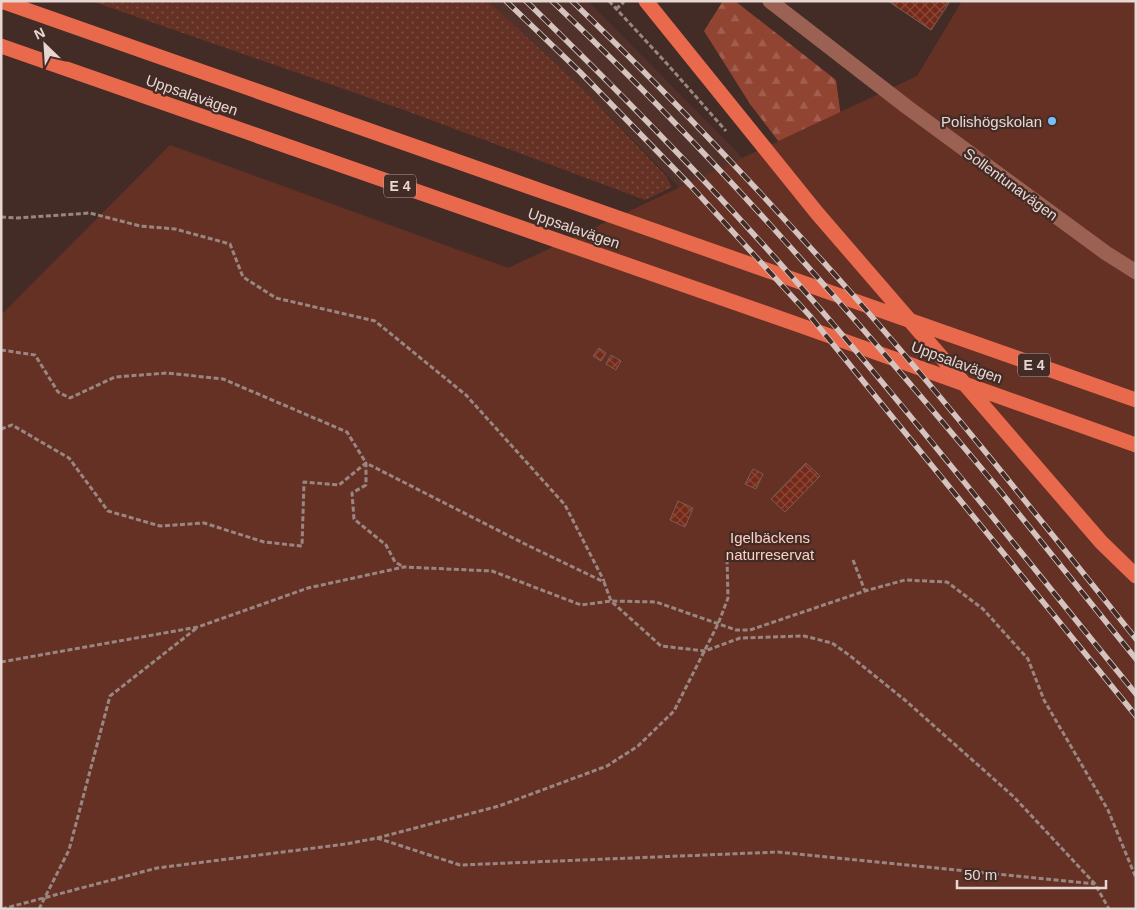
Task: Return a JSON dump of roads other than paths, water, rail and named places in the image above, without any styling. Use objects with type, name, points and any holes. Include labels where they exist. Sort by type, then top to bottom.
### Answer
[{"type":"highway","name":"Uppsalavägen","points":[[1,1],[1136,400]]},
{"type":"highway","points":[[9,1],[60,22]]},
{"type":"highway","points":[[646,1],[817,213],[1101,542],[1136,576]]},
{"type":"highway","points":[[658,1],[660,19]]},
{"type":"highway","name":"Uppsalavägen","points":[[1,46],[1136,445]]},
{"type":"street","name":"Sollentunavägen","points":[[770,1],[915,113],[1106,254],[1136,272]]},
{"type":"railway","points":[[506,1],[580,72],[690,185],[810,316],[1136,716]]},
{"type":"railway","points":[[526,1],[677,152],[786,270],[901,405],[1136,694]]},
{"type":"railway","points":[[552,1],[664,111],[824,284],[977,463],[1136,659]]},
{"type":"railway","points":[[572,1],[716,145],[853,295],[961,422],[1136,639]]},
{"type":"place","name":"Polishögskolan","points":[[1052,121]]},
{"type":"park label","name":"Igelbäckens naturreservat","points":[[770,546]]}]
